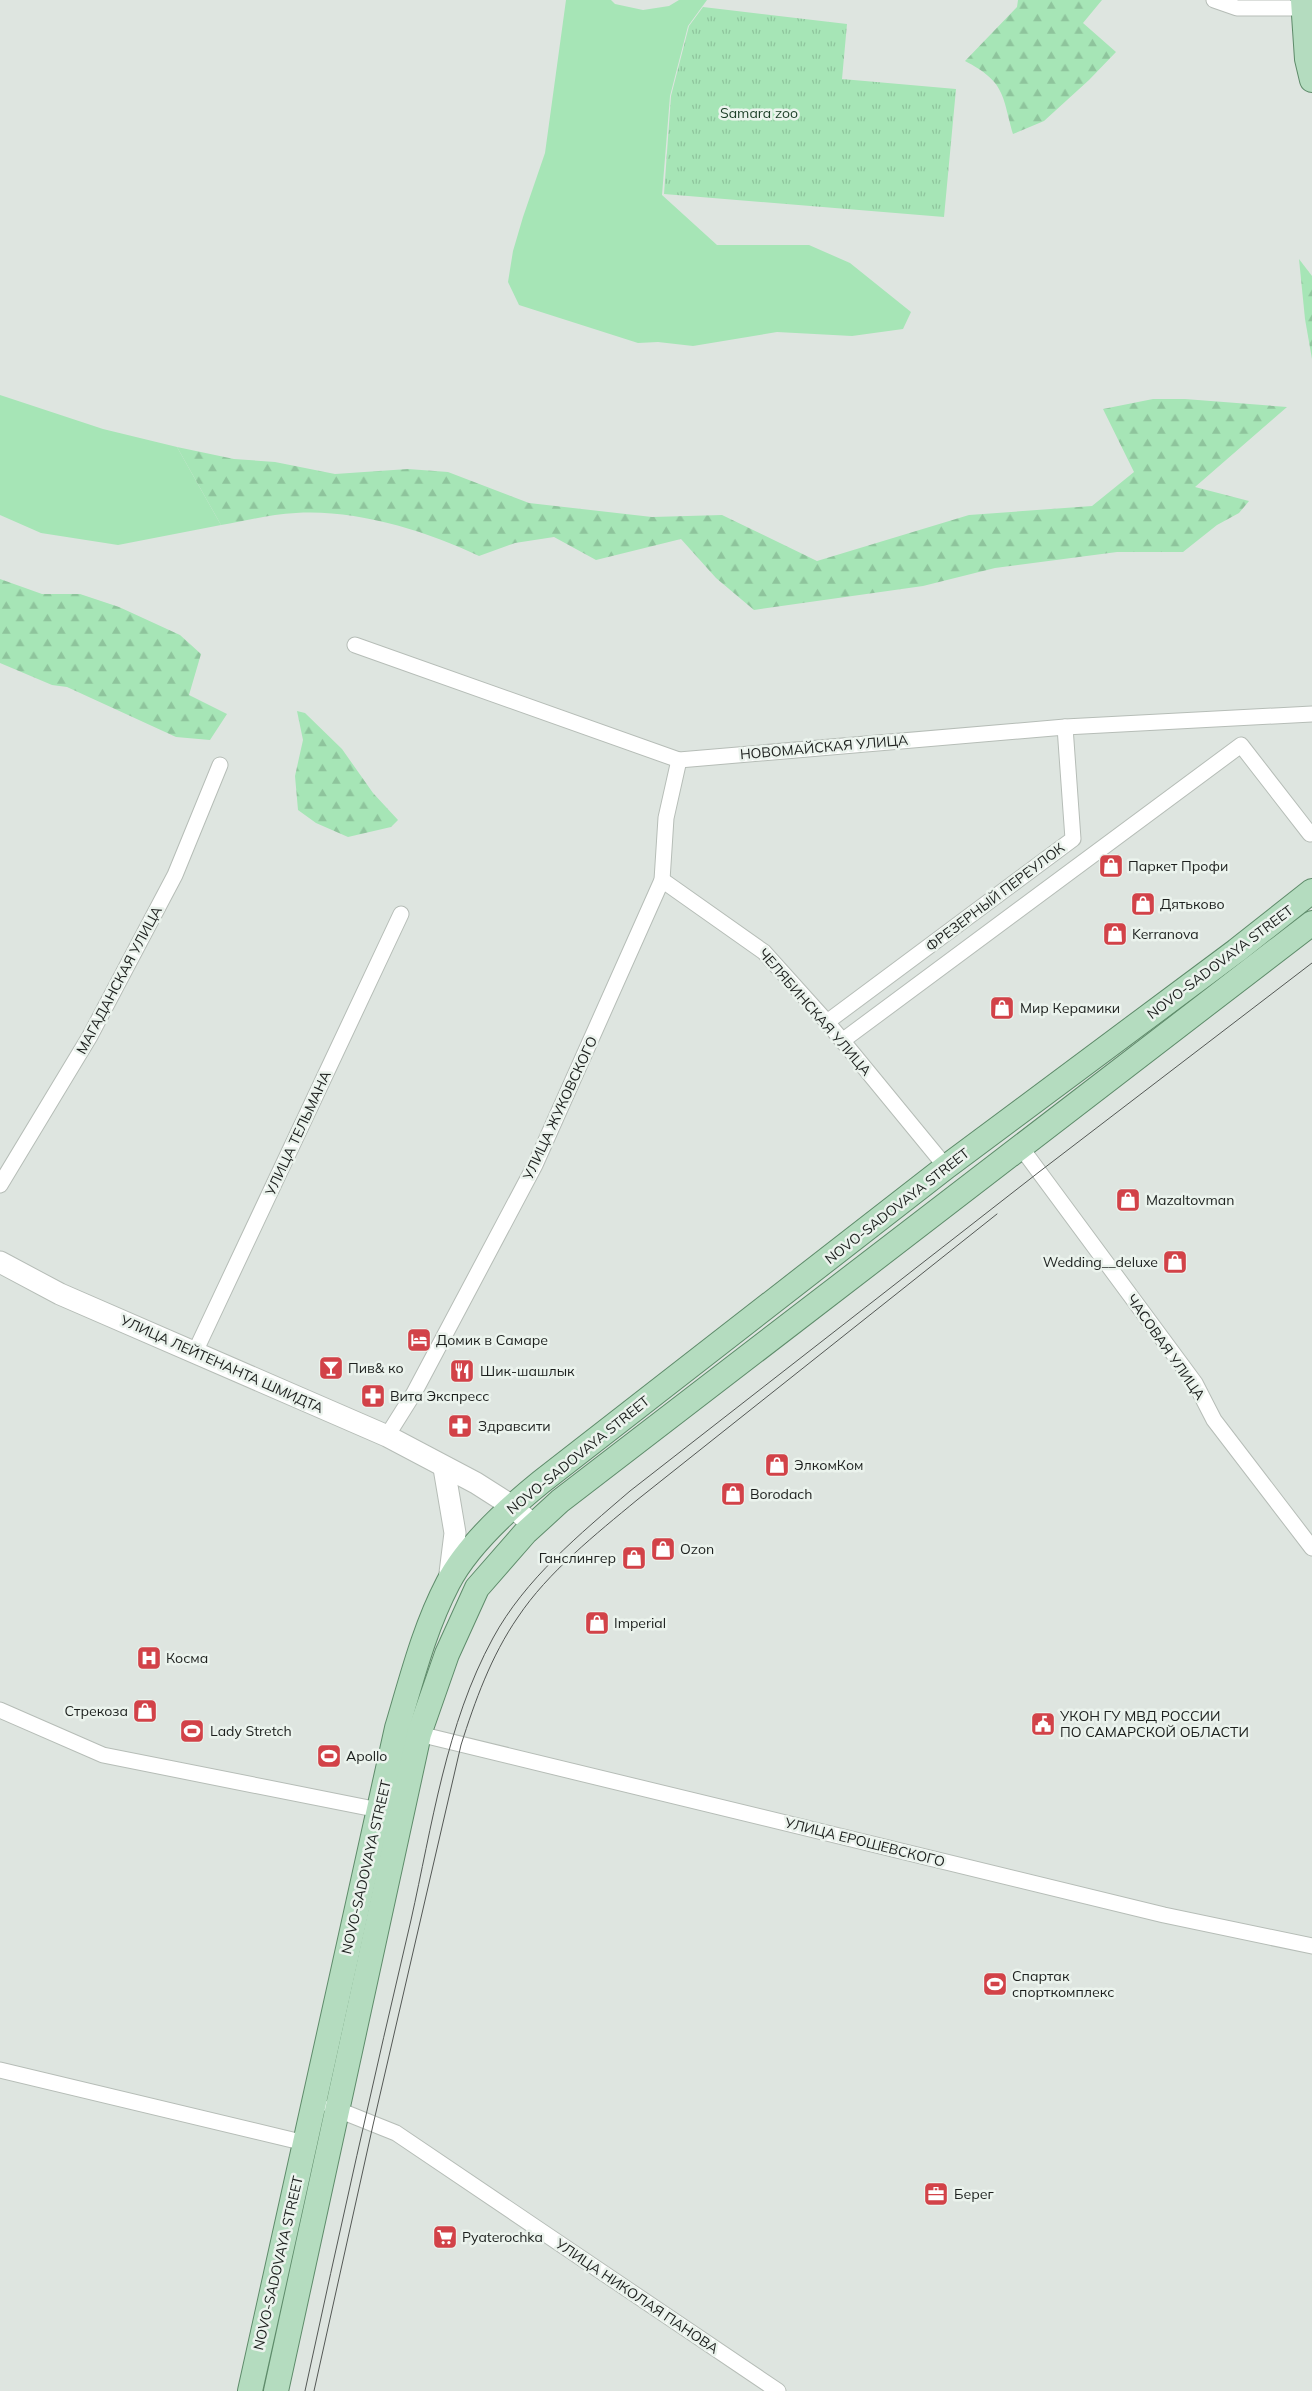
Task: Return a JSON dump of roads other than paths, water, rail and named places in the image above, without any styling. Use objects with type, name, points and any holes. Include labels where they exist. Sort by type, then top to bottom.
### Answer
[{"type":"main road","points":[[1303,4],[1307,59],[1312,80]]},
{"type":"main road","name":"NOVO-SADOVAYA STREET","points":[[250,2391],[313,2100],[398,1728],[422,1643],[449,1581],[480,1538],[512,1506],[946,1168],[1229,957],[1312,891]]},
{"type":"main road","name":"NOVO-SADOVAYA STREET","points":[[276,2391],[419,1734],[447,1654],[477,1588],[533,1525],[560,1501],[1312,923]]},
{"type":"street","points":[[1214,0],[1237,8],[1303,4]]},
{"type":"street","name":"НОВОМАЙСКАЯ УЛИЦА","points":[[355,644],[679,760],[1066,727],[1312,714]]},
{"type":"street","name":"ФРЕЗЕРНЫЙ ПЕРЕУЛОК","points":[[827,1022],[1073,839],[1066,727]]},
{"type":"street","points":[[842,1041],[1241,745],[1310,834]]},
{"type":"street","name":"УЛИЦА ЖУКОВСКОГО","points":[[387,1436],[414,1394],[535,1165],[662,880],[666,818],[679,760]]},
{"type":"street","name":"МАГАДАНСКАЯ УЛИЦА","points":[[0,1185],[90,1036],[175,875],[220,765]]},
{"type":"street","name":"ЧЕЛЯБИНСКАЯ УЛИЦА","points":[[662,880],[764,952],[827,1022],[946,1168]]},
{"type":"street","name":"УЛИЦА ТЕЛЬМАНА","points":[[195,1352],[401,914]]},
{"type":"street","name":"ЧАСОВАЯ УЛИЦА","points":[[1020,1146],[1195,1383],[1214,1420],[1312,1548]]},
{"type":"street","name":"УЛИЦА ЛЕЙТЕНАНТА ШМИДТА","points":[[0,1262],[60,1294],[387,1436],[444,1468],[476,1483],[512,1506],[533,1525]]},
{"type":"street","points":[[444,1468],[455,1533],[449,1581]]},
{"type":"street","points":[[0,1710],[103,1755],[379,1810]]},
{"type":"street","name":"УЛИЦА ЕРОШЕВСКОГО","points":[[419,1734],[1164,1915],[1312,1946]]},
{"type":"street","points":[[0,2070],[305,2142]]},
{"type":"street","name":"УЛИЦА НИКОЛАЯ ПАНОВА","points":[[313,2100],[396,2132],[778,2391]]},
{"type":"tram line","points":[[305,2391],[442,1776],[463,1705],[493,1638],[506,1617],[521,1596],[555,1558],[630,1491],[1039,1172],[1312,963]]},
{"type":"tram line","points":[[314,2391],[461,1745],[485,1679],[508,1632],[543,1585],[573,1554],[605,1526],[997,1214]]},
{"type":"place","name":"Паркет Профи","points":[[1111,866]]},
{"type":"place","name":"Дятьково","points":[[1143,904]]},
{"type":"place","name":"Kerranova","points":[[1115,934]]},
{"type":"place","name":"Мир Керамики","points":[[1002,1008]]},
{"type":"place","name":"Mazaltovman","points":[[1128,1200]]},
{"type":"place","name":"Wedding__deluxe","points":[[1175,1262]]},
{"type":"place","name":"Домик в Самаре","points":[[419,1340]]},
{"type":"place","name":"Пив& ко","points":[[331,1368]]},
{"type":"place","name":"Шик-шашлык","points":[[462,1371]]},
{"type":"place","name":"Вита Экспресс","points":[[373,1396]]},
{"type":"place","name":"Здравсити","points":[[460,1426]]},
{"type":"place","name":"ЭлкомКом","points":[[777,1465]]},
{"type":"place","name":"Borodach","points":[[733,1494]]},
{"type":"place","name":"Ozon","points":[[663,1549]]},
{"type":"place","name":"Ганслингер","points":[[634,1558]]},
{"type":"place","name":"Imperial","points":[[597,1623]]},
{"type":"place","name":"Косма","points":[[149,1658]]},
{"type":"place","name":"Стрекоза","points":[[145,1711]]},
{"type":"place","name":"УКОН ГУ МВД РОССИИ ПО САМАРСКОЙ ОБЛАСТИ","points":[[1043,1724]]},
{"type":"place","name":"Lady Stretch","points":[[192,1731]]},
{"type":"place","name":"Apollo","points":[[329,1756]]},
{"type":"place","name":"Спартак спорткомплекс","points":[[995,1984]]},
{"type":"place","name":"Берег","points":[[936,2194]]},
{"type":"place","name":"Pyaterochka","points":[[445,2237]]},
{"type":"park label","name":"Samara zoo","points":[[759,113]]}]
